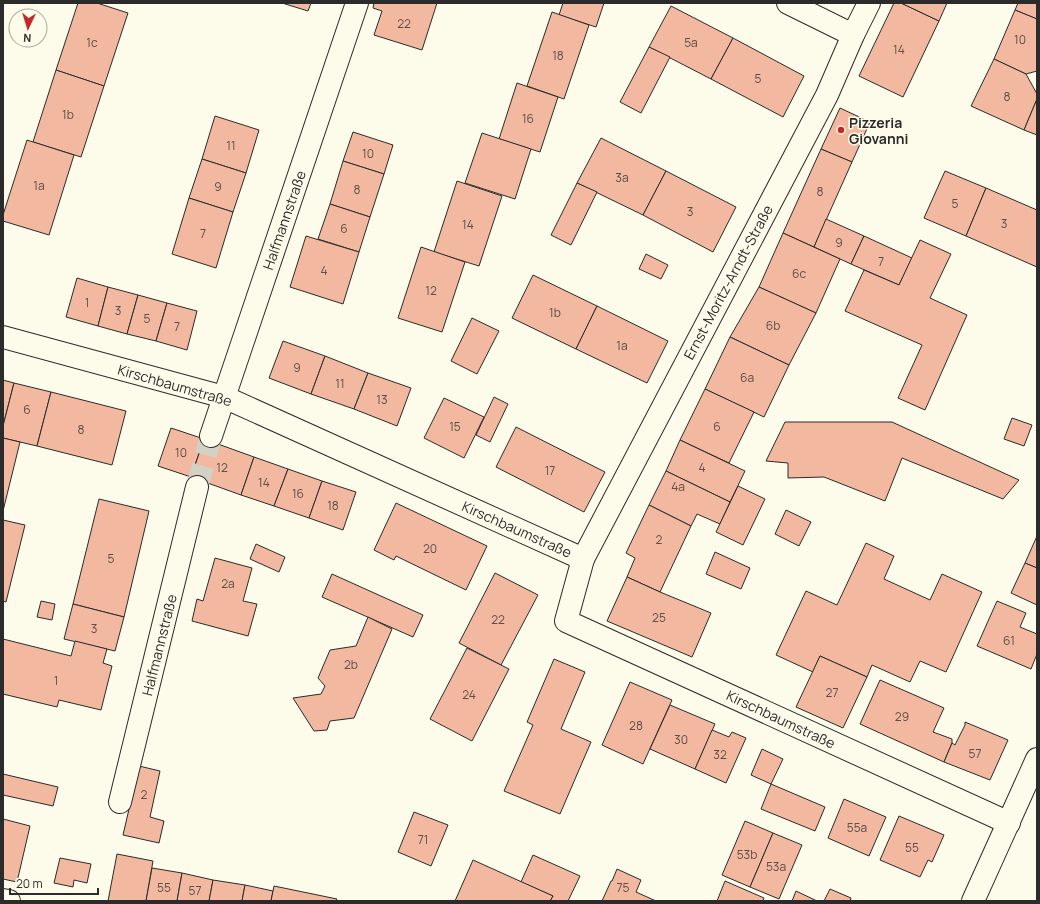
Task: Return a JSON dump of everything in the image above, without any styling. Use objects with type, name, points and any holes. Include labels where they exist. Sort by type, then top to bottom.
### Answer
[{"type":"street","name":"Halfmannstraße","points":[[211,436],[357,3]]},
{"type":"street","points":[[788,3],[853,35]]},
{"type":"street","name":"Ernst-Moritz-Arndt-Straße","points":[[583,559],[827,95],[853,35],[869,3]]},
{"type":"street","name":"Kirschbaumstraße","points":[[3,337],[224,397],[583,559],[566,620],[1009,823]]},
{"type":"street","name":"Halfmannstraße","points":[[120,802],[198,487]]},
{"type":"street","points":[[973,901],[1037,759]]},
{"type":"street","points":[[3,900],[9,901]]},
{"type":"building","points":[[78,3],[97,3],[128,13],[104,86],[56,70]]},
{"type":"building","points":[[282,3],[311,3],[308,11]]},
{"type":"building","points":[[374,3],[437,3],[422,50],[374,35],[382,11],[373,8]]},
{"type":"building","points":[[563,3],[604,3],[596,27],[559,15]]},
{"type":"building","points":[[894,3],[901,3],[939,21],[903,97],[859,76]]},
{"type":"building","points":[[901,3],[947,3],[939,21]]},
{"type":"building","points":[[1018,3],[1037,3],[1037,19],[1015,10]]},
{"type":"building","points":[[671,6],[733,38],[711,79],[649,47]]},
{"type":"building","points":[[1015,10],[1037,19],[1037,71],[1026,74],[994,59]]},
{"type":"building","points":[[552,12],[589,25],[564,99],[527,86]]},
{"type":"building","points":[[733,38],[804,76],[783,117],[711,79]]},
{"type":"building","points":[[649,47],[670,57],[641,113],[620,102]]},
{"type":"building","points":[[994,59],[1026,74],[1037,94],[1037,99],[1024,130],[971,106]]},
{"type":"building","points":[[56,70],[104,86],[81,157],[33,142]]},
{"type":"building","points":[[517,83],[558,97],[540,152],[499,139]]},
{"type":"building","points":[[1037,99],[1037,135],[1024,130]]},
{"type":"building","points":[[840,108],[870,122],[852,162],[821,149]]},
{"type":"building","points":[[215,116],[259,130],[246,173],[202,159]]},
{"type":"building","points":[[353,132],[393,145],[384,174],[343,161]]},
{"type":"building","points":[[482,133],[531,149],[515,199],[465,183]]},
{"type":"building","points":[[601,138],[666,171],[643,215],[577,183]]},
{"type":"building","points":[[27,140],[74,155],[49,235],[3,221],[3,215]]},
{"type":"building","points":[[821,149],[852,162],[814,247],[783,233]]},
{"type":"building","points":[[202,159],[246,173],[233,212],[189,198]]},
{"type":"building","points":[[343,161],[384,174],[370,217],[330,204]]},
{"type":"building","points":[[666,171],[736,207],[713,252],[643,215]]},
{"type":"building","points":[[945,171],[986,188],[966,236],[924,218]]},
{"type":"building","points":[[457,181],[502,196],[479,266],[434,252]]},
{"type":"building","points":[[577,183],[597,192],[571,245],[551,235]]},
{"type":"building","points":[[986,188],[1037,210],[1037,267],[966,236]]},
{"type":"building","points":[[189,198],[233,212],[216,268],[172,254]]},
{"type":"building","points":[[330,204],[370,217],[359,252],[318,239]]},
{"type":"building","points":[[826,219],[864,236],[851,264],[814,247]]},
{"type":"building","points":[[783,233],[840,259],[816,313],[759,287]]},
{"type":"building","points":[[306,236],[359,252],[343,304],[290,287]]},
{"type":"building","points":[[864,236],[912,258],[899,285],[851,264]]},
{"type":"building","points":[[920,240],[951,254],[930,298],[967,315],[925,410],[898,398],[922,345],[845,311],[864,270],[899,285]]},
{"type":"building","points":[[421,247],[465,262],[442,332],[398,318]]},
{"type":"building","points":[[646,254],[668,265],[661,279],[639,269]]},
{"type":"building","points":[[533,275],[597,306],[576,349],[512,318]]},
{"type":"building","points":[[77,278],[108,287],[98,326],[66,317]]},
{"type":"building","points":[[108,287],[138,295],[127,334],[98,326]]},
{"type":"building","points":[[759,287],[816,313],[789,365],[730,337]]},
{"type":"building","points":[[138,295],[167,303],[156,341],[127,334]]},
{"type":"building","points":[[167,303],[197,311],[187,350],[156,341]]},
{"type":"building","points":[[597,306],[668,341],[647,383],[576,349]]},
{"type":"building","points":[[472,318],[499,331],[477,374],[451,361]]},
{"type":"building","points":[[730,337],[789,365],[764,417],[705,389]]},
{"type":"building","points":[[283,341],[325,356],[311,394],[269,378]]},
{"type":"building","points":[[325,356],[368,373],[354,409],[311,394]]},
{"type":"building","points":[[368,373],[411,388],[397,426],[354,409]]},
{"type":"building","points":[[3,380],[14,383],[3,426]]},
{"type":"building","points":[[14,383],[51,392],[37,446],[3,438],[3,426]]},
{"type":"building","points":[[705,389],[754,412],[729,463],[680,440]]},
{"type":"building","points":[[51,392],[126,411],[112,465],[37,446]]},
{"type":"building","points":[[494,397],[508,404],[490,442],[476,435]]},
{"type":"building","points":[[444,398],[484,417],[464,458],[424,438]]},
{"type":"building","points":[[1012,418],[1032,425],[1024,446],[1004,439]]},
{"type":"building","points":[[785,422],[892,422],[1019,480],[1003,499],[902,458],[885,501],[824,477],[788,478],[788,463],[766,461]]},
{"type":"building","points":[[516,427],[605,472],[584,512],[496,467]]},
{"type":"building","points":[[171,428],[204,439],[191,477],[158,466]]},
{"type":"building","points":[[3,438],[20,442],[3,511]]},
{"type":"building","points":[[204,439],[254,457],[241,495],[191,477]]},
{"type":"building","points":[[680,440],[745,471],[730,502],[666,471]]},
{"type":"building","points":[[254,457],[288,469],[274,506],[241,495]]},
{"type":"building","points":[[288,469],[322,481],[309,518],[274,506]]},
{"type":"building","points":[[666,471],[730,502],[720,524],[697,514],[691,526],[649,505]]},
{"type":"building","points":[[322,481],[356,492],[343,530],[309,518]]},
{"type":"building","points":[[738,486],[765,499],[743,545],[716,532]]},
{"type":"building","points":[[99,499],[149,511],[124,617],[73,604]]},
{"type":"building","points":[[396,503],[487,546],[466,590],[396,556],[394,560],[374,550]]},
{"type":"building","points":[[649,505],[691,526],[660,592],[627,577],[635,558],[626,553]]},
{"type":"building","points":[[786,510],[811,522],[799,546],[775,534]]},
{"type":"building","points":[[3,520],[25,525],[6,602],[3,601]]},
{"type":"building","points":[[1037,536],[1037,568],[1025,563]]},
{"type":"building","points":[[866,543],[894,556],[884,579],[930,600],[942,574],[982,592],[946,672],[920,661],[910,682],[872,665],[867,677],[820,656],[813,672],[776,655],[806,591],[837,605]]},
{"type":"building","points":[[256,544],[285,557],[279,572],[250,559]]},
{"type":"building","points":[[715,552],[750,568],[741,589],[706,574]]},
{"type":"building","points":[[215,558],[252,568],[243,601],[257,604],[248,636],[192,621],[197,599],[203,601]]},
{"type":"building","points":[[1025,563],[1037,568],[1037,605],[1011,593]]},
{"type":"building","points":[[495,573],[538,595],[501,665],[459,643]]},
{"type":"building","points":[[332,574],[423,615],[413,637],[322,597]]},
{"type":"building","points":[[627,577],[711,613],[692,657],[607,621]]},
{"type":"building","points":[[41,601],[55,604],[52,620],[37,617]]},
{"type":"building","points":[[997,601],[1026,613],[1020,627],[1037,634],[1037,654],[1031,669],[977,646]]},
{"type":"building","points":[[73,604],[124,617],[115,651],[64,639]]},
{"type":"building","points":[[368,617],[392,629],[354,718],[330,721],[327,730],[314,731],[293,698],[321,694],[325,686],[318,678],[330,650],[356,646]]},
{"type":"building","points":[[3,639],[71,656],[75,641],[107,649],[103,663],[112,666],[101,710],[59,700],[57,707],[3,694]]},
{"type":"building","points":[[467,648],[509,669],[472,741],[430,719]]},
{"type":"building","points":[[820,656],[867,677],[843,728],[796,707]]},
{"type":"building","points":[[554,659],[585,672],[561,729],[591,742],[560,814],[504,791],[533,725],[527,722]]},
{"type":"building","points":[[880,680],[944,708],[933,732],[952,739],[952,743],[944,762],[860,724]]},
{"type":"building","points":[[630,682],[672,700],[643,764],[602,745]]},
{"type":"building","points":[[670,705],[715,724],[695,769],[650,749]]},
{"type":"building","points":[[965,722],[1008,740],[990,780],[944,762],[952,743],[955,745]]},
{"type":"building","points":[[712,730],[729,737],[732,732],[746,738],[726,783],[695,769]]},
{"type":"building","points":[[762,749],[783,759],[771,784],[751,775]]},
{"type":"building","points":[[139,766],[160,771],[150,817],[164,821],[159,843],[123,835]]},
{"type":"building","points":[[3,774],[58,787],[53,806],[3,795]]},
{"type":"building","points":[[771,784],[825,807],[815,831],[761,809]]},
{"type":"building","points":[[844,799],[886,817],[869,856],[828,838]]},
{"type":"building","points":[[414,812],[448,825],[431,866],[398,852]]},
{"type":"building","points":[[899,816],[944,835],[932,862],[928,860],[920,877],[880,860]]},
{"type":"building","points":[[3,819],[30,826],[17,882],[3,879]]},
{"type":"building","points":[[745,821],[773,833],[750,887],[722,875]]},
{"type":"building","points":[[773,833],[802,845],[779,899],[750,887]]},
{"type":"building","points":[[117,854],[153,861],[146,901],[108,901]]},
{"type":"building","points":[[533,855],[580,876],[568,901],[550,901],[553,896],[521,882]]},
{"type":"building","points":[[60,858],[91,864],[87,883],[74,880],[73,887],[54,883]]},
{"type":"building","points":[[473,860],[553,896],[550,901],[455,901]]},
{"type":"building","points":[[152,868],[182,873],[177,901],[146,901]]},
{"type":"building","points":[[617,869],[641,880],[636,892],[656,901],[602,901]]},
{"type":"building","points":[[182,873],[213,880],[209,901],[177,901]]},
{"type":"building","points":[[213,880],[245,885],[242,901],[209,901]]},
{"type":"building","points":[[725,881],[764,898],[763,901],[717,901]]},
{"type":"building","points":[[245,885],[273,891],[271,901],[242,901]]},
{"type":"building","points":[[274,886],[337,899],[336,901],[271,901]]},
{"type":"building","points":[[830,889],[851,898],[850,901],[824,901]]},
{"type":"building","points":[[796,891],[817,901],[792,901]]},
{"type":"tunnel","points":[[197,487],[211,436]]},
{"type":"place","name":"Pizzeria Giovanni","points":[[841,130]]}]
